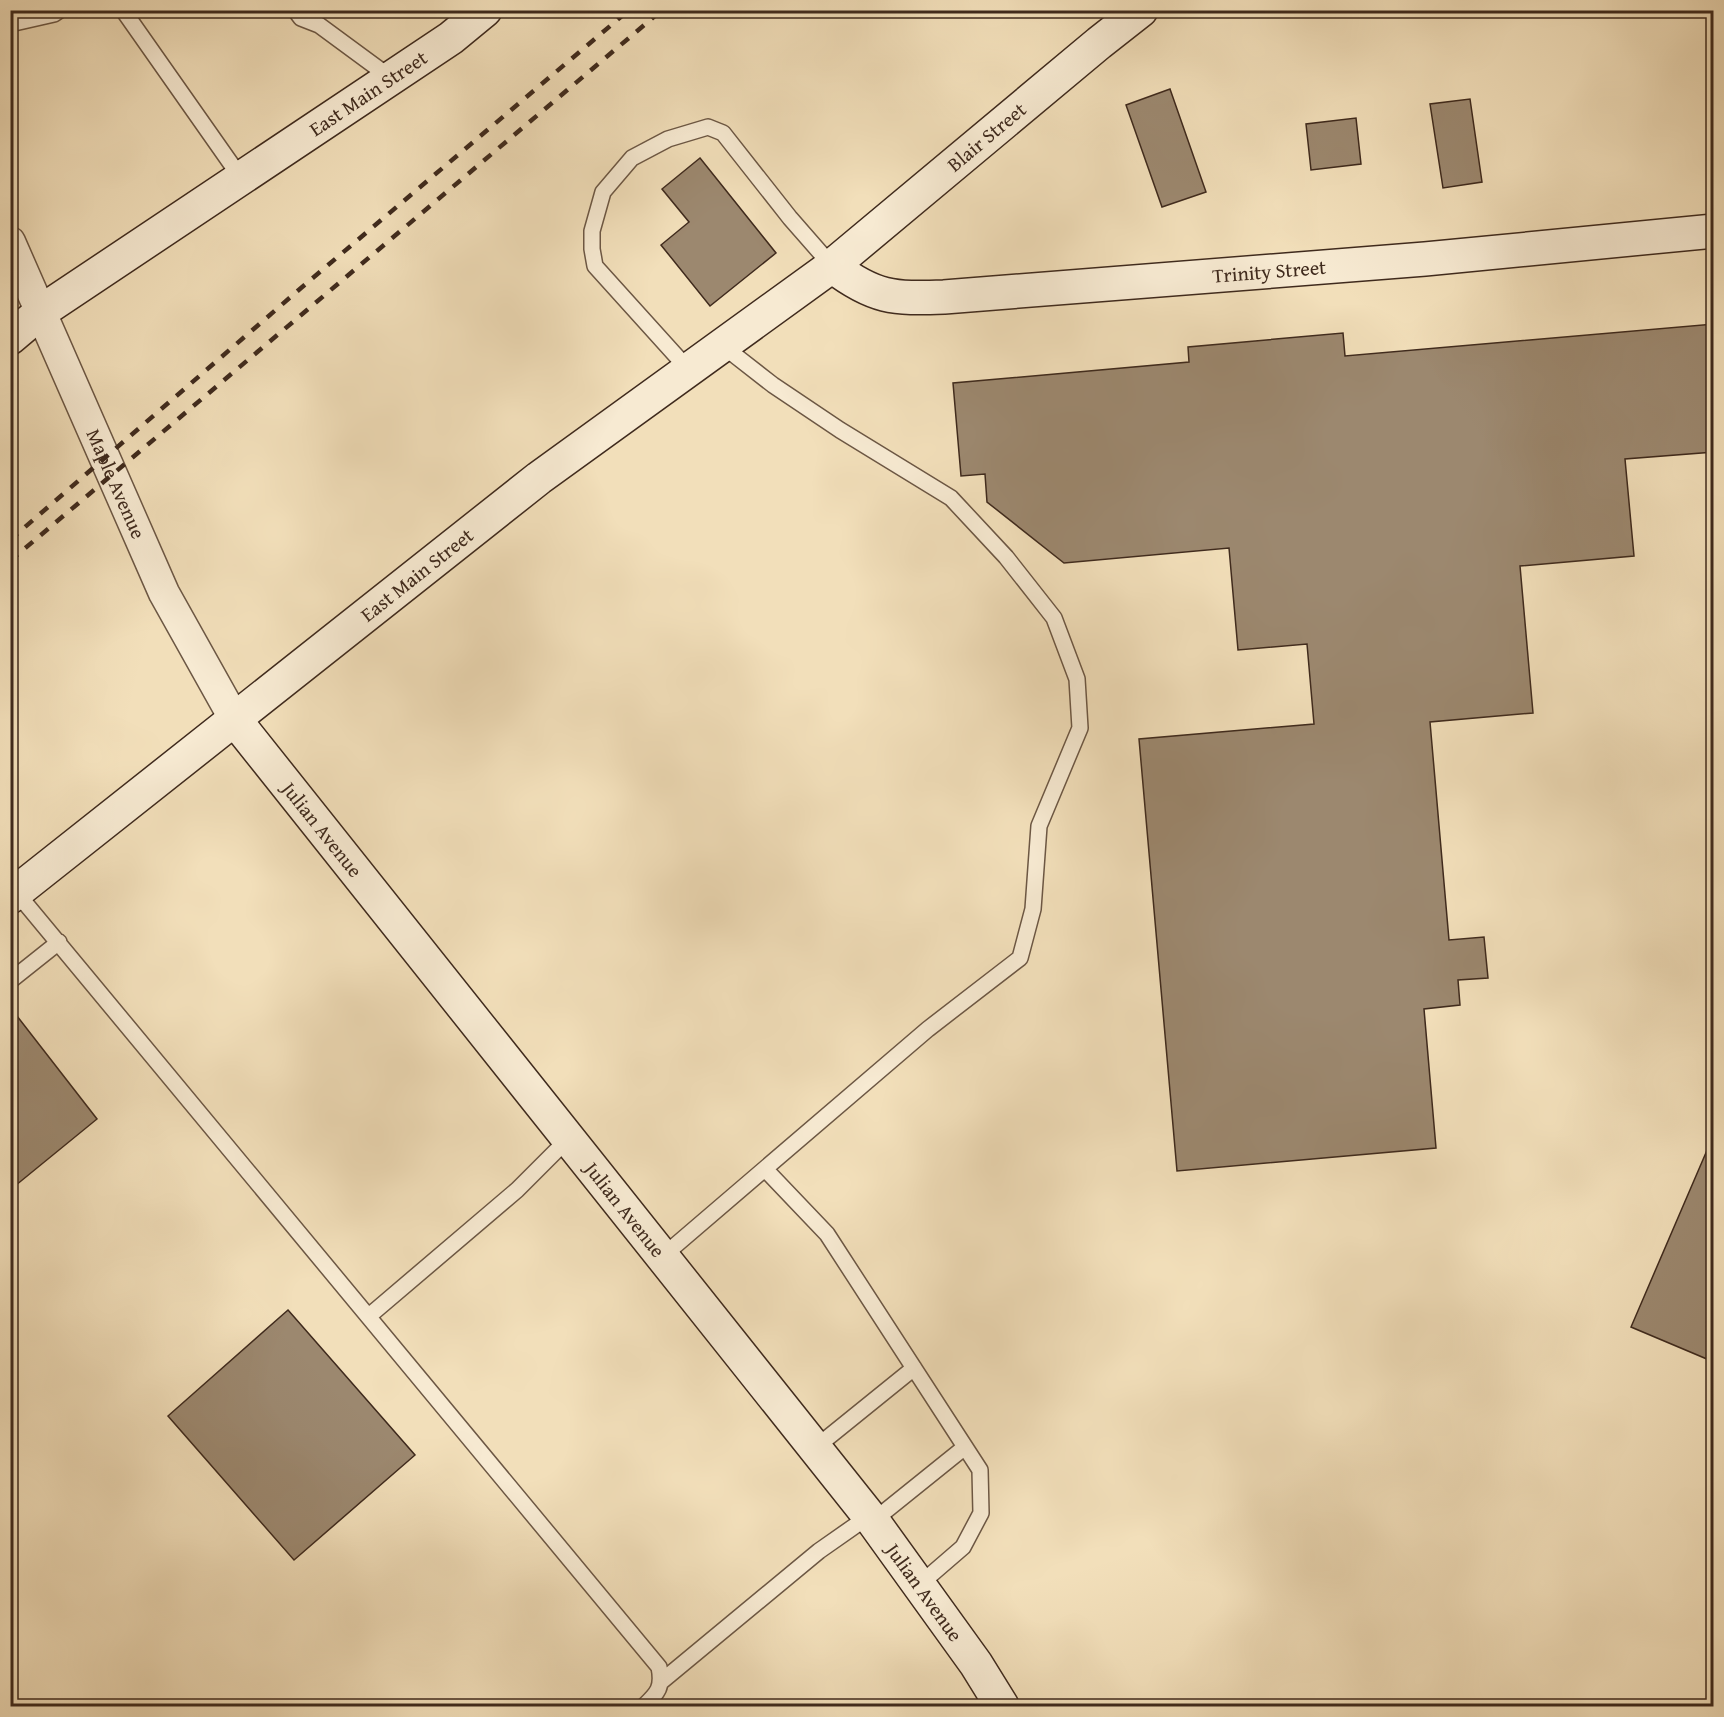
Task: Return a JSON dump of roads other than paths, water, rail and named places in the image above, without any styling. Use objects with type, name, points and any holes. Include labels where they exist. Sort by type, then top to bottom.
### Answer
[{"type":"street","name":"Blair Street","points":[[832,266],[1141,10]]},
{"type":"street","name":"East Main Street","points":[[10,338],[42,311],[452,38],[482,12]]},
{"type":"street","name":"Trinity Street","points":[[832,266],[851,280],[875,292],[902,298],[933,298],[1425,259],[1713,231]]},
{"type":"street","name":"Maple Avenue","points":[[10,242],[164,593],[235,720]]},
{"type":"street","name":"East Main Street","points":[[13,894],[539,478],[832,266]]},
{"type":"street","name":"Julian Avenue","points":[[235,720],[871,1518],[976,1664],[1002,1707]]},
{"type":"lane","points":[[10,24],[54,14],[60,10]]},
{"type":"lane","points":[[123,10],[241,178]]},
{"type":"lane","points":[[295,10],[301,18],[319,25],[391,78]]},
{"type":"lane","points":[[688,369],[595,266],[592,231],[603,192],[632,158],[668,139],[708,127],[723,133],[790,218],[832,266]]},
{"type":"lane","points":[[663,1256],[928,1029],[1020,958],[1034,909],[1039,826],[1080,728],[1077,680],[1054,618],[1006,557],[951,498],[840,430],[773,385],[723,346]]},
{"type":"lane","points":[[13,894],[59,942],[659,1667],[662,1681]]},
{"type":"lane","points":[[10,981],[59,942]]},
{"type":"lane","points":[[369,1316],[517,1190],[569,1138]]},
{"type":"lane","points":[[765,1169],[827,1234],[980,1470],[981,1513],[963,1547],[919,1585]]},
{"type":"lane","points":[[815,1448],[914,1368]]},
{"type":"lane","points":[[644,1707],[656,1695],[662,1681],[819,1551],[871,1518],[965,1446]]},
{"type":"railway","points":[[10,540],[301,288],[629,10]]},
{"type":"railway","points":[[10,561],[662,10]]}]
